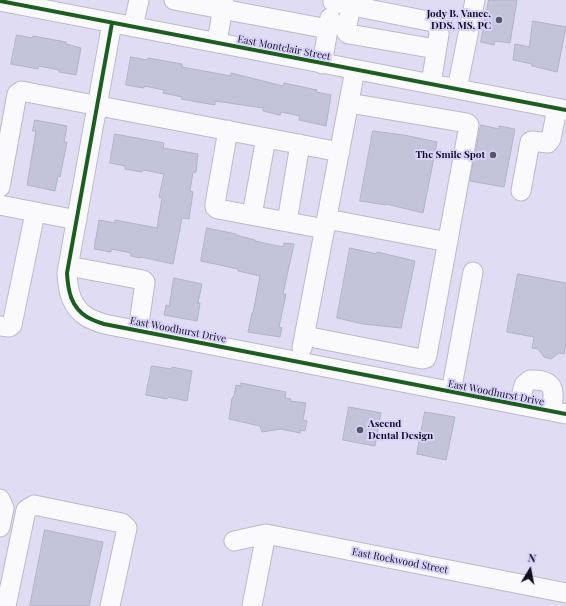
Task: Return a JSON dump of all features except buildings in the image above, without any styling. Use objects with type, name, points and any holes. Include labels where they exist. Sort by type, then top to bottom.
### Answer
[{"type":"street","points":[[133,27],[139,0]]},
{"type":"street","points":[[174,0],[224,5],[328,29]]},
{"type":"street","points":[[457,89],[474,0]]},
{"type":"street","name":"East Montclair Street","points":[[0,1],[564,110]]},
{"type":"street","points":[[322,64],[328,29],[339,3]]},
{"type":"street","points":[[339,3],[433,22],[438,26],[439,34],[431,84]]},
{"type":"street","points":[[339,3],[346,33],[436,49]]},
{"type":"street","points":[[217,44],[224,5]]},
{"type":"street","name":"East Woodhurst Drive","points":[[112,23],[67,274],[68,291],[73,304],[86,317],[104,324],[138,331],[558,413]]},
{"type":"street","points":[[299,362],[356,70]]},
{"type":"street","points":[[0,187],[18,92],[21,91],[340,152]]},
{"type":"street","points":[[304,336],[422,359],[426,358],[468,125],[466,123],[349,103]]},
{"type":"street","points":[[521,192],[530,142],[550,142],[564,110]]},
{"type":"street","points":[[228,130],[214,204],[218,209],[287,222],[326,224],[448,242]]},
{"type":"street","points":[[252,215],[266,138]]},
{"type":"street","points":[[287,222],[300,144]]},
{"type":"street","points":[[0,206],[77,220]]},
{"type":"street","points":[[0,326],[9,327],[12,325],[35,213]]},
{"type":"street","points":[[68,266],[143,280],[146,282],[138,331]]},
{"type":"street","points":[[451,392],[473,272]]},
{"type":"street","points":[[519,405],[524,385],[530,380],[539,379],[547,382],[552,387],[558,413]]},
{"type":"street","points":[[0,499],[4,508],[0,527]]},
{"type":"street","points":[[6,606],[6,576],[26,510],[34,505],[122,523],[127,528],[110,606]]},
{"type":"street","points":[[252,606],[266,534]]},
{"type":"street","name":"East Rockwood Street","points":[[234,541],[266,534],[566,593]]},
{"type":"cycle path","points":[[0,1],[566,110]]},
{"type":"cycle path","points":[[112,23],[67,273],[71,298],[82,313],[87,317],[104,324],[566,414]]},
{"type":"place","name":"Jody B. Vance, DDS, MS, PC","points":[[499,20]]},
{"type":"place","name":"The Smile Spot","points":[[493,155]]},
{"type":"place","name":"Ascend Dental Design","points":[[360,430]]}]
